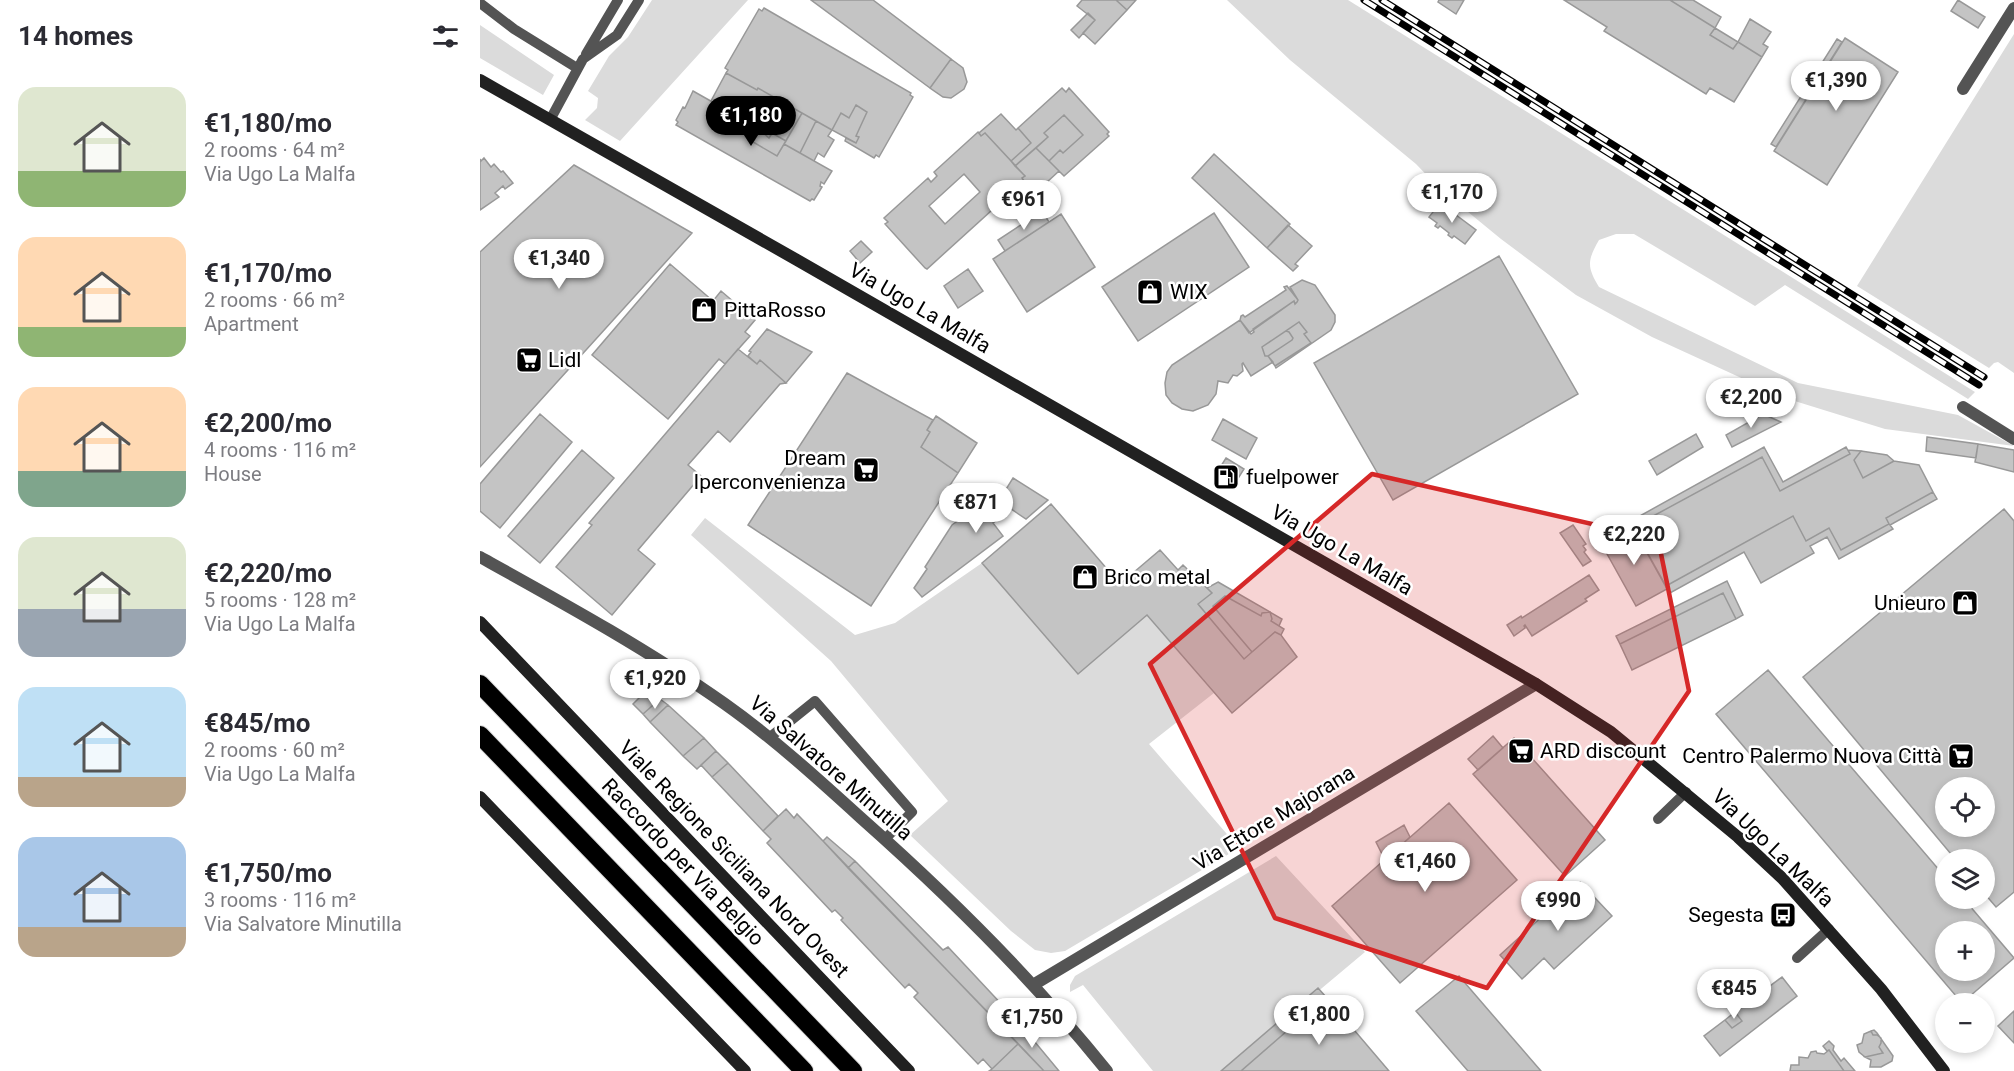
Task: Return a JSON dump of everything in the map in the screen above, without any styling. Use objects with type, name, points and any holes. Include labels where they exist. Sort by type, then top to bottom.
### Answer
[{"type":"highway","name":"Raccordo per Via Belgio","points":[[480,684],[853,1071]]},
{"type":"highway","points":[[480,735],[804,1071]]},
{"type":"street","points":[[1963,89],[2014,6],[2008,0]]},
{"type":"street","name":"Via Ugo La Malfa","points":[[480,80],[1536,684],[1611,732],[1686,792],[1768,864],[1881,989],[1944,1071]]},
{"type":"street","points":[[1963,407],[2014,439]]},
{"type":"street","name":"Via Salvatore Minutilla","points":[[480,557],[640,648],[727,705],[769,738],[951,900],[1033,985],[1107,1071]]},
{"type":"street","name":"Viale Regione Siciliana Nord Ovest","points":[[480,622],[909,1071]]},
{"type":"street","name":"Via Ettore Majorana","points":[[1033,985],[1536,684]]},
{"type":"street","points":[[480,796],[745,1071]]},
{"type":"lane","points":[[550,120],[618,0]]},
{"type":"lane","points":[[580,64],[617,35],[639,0]]},
{"type":"lane","points":[[480,3],[513,29],[580,64]]},
{"type":"lane","points":[[769,738],[815,701],[912,812],[885,839]]},
{"type":"lane","points":[[1658,819],[1686,792]]},
{"type":"lane","points":[[1797,958],[1829,929]]},
{"type":"highlighted area","points":[[1372,474],[1658,539],[1689,691],[1487,988],[1275,918],[1150,664]]},
{"type":"shaded area","points":[[652,0],[748,0],[620,141],[585,120],[597,108],[598,98],[588,91],[609,56],[628,37]]},
{"type":"shaded area","points":[[1227,0],[1348,0],[1975,392],[1968,399],[1785,285],[1755,306],[1634,234],[1616,234],[1599,240],[1592,253],[1590,264],[1599,287],[1798,383],[1958,415],[2014,446],[1885,429],[1785,398],[1652,337],[1576,295],[1501,239],[1440,189],[1416,164],[1290,60]]},
{"type":"shaded area","points":[[480,25],[554,75],[543,95],[480,58]]},
{"type":"shaded area","points":[[2014,34],[2014,373],[1998,362],[1989,368],[1857,286]]},
{"type":"shaded area","points":[[705,518],[855,635],[895,623],[982,563],[1078,674],[1147,615],[1214,693],[1149,744],[1239,848],[1065,951],[1051,953],[1035,950],[1011,931],[910,835],[948,801],[831,661],[691,535]]},
{"type":"shaded area","points":[[1276,856],[1365,952],[1223,1071],[1153,1071],[1083,985],[1070,992],[1070,985],[1075,976]]},
{"type":"building","points":[[811,0],[873,0],[951,59],[930,88]]},
{"type":"building","points":[[1082,0],[1116,0],[1127,10],[1095,44],[1083,33],[1095,20],[1077,6]]},
{"type":"building","points":[[1116,0],[1136,0],[1127,10]]},
{"type":"building","points":[[1439,0],[1464,0],[1456,14],[1438,2]]},
{"type":"building","points":[[1564,0],[1670,0],[1715,28],[1710,35],[1733,49],[1738,42],[1762,57],[1734,102],[1710,88],[1706,94],[1604,31],[1607,27]]},
{"type":"building","points":[[1670,0],[1693,0],[1721,17],[1715,28]]},
{"type":"building","points":[[1958,0],[1985,17],[1978,28],[1951,11]]},
{"type":"building","points":[[764,8],[911,93],[913,97],[879,157],[876,155],[874,158],[845,141],[846,138],[856,143],[859,137],[856,136],[867,112],[856,105],[849,118],[841,113],[832,130],[758,88],[757,90],[726,73],[728,70],[725,68],[759,9],[762,11]]},
{"type":"building","points":[[1088,13],[1095,20],[1079,38],[1071,30]]},
{"type":"building","points":[[1750,19],[1771,32],[1763,44],[1768,47],[1762,57],[1738,42]]},
{"type":"building","points":[[1715,28],[1738,42],[1733,49],[1710,35]]},
{"type":"building","points":[[1845,38],[1898,72],[1827,185],[1774,151]]},
{"type":"building","points":[[1837,39],[1842,42],[1776,147],[1771,144]]},
{"type":"building","points":[[951,59],[963,68],[967,82],[964,89],[951,98],[943,97],[930,88]]},
{"type":"building","points":[[726,73],[802,113],[786,141],[711,101]]},
{"type":"building","points":[[1062,88],[1066,92],[1069,88],[1109,132],[1107,134],[1109,136],[1064,176],[1049,161],[1060,150],[1063,153],[1083,135],[1064,115],[1044,133],[1048,137],[1015,166],[1011,161],[1031,143],[1018,128]]},
{"type":"building","points":[[693,91],[771,135],[769,138],[760,130],[753,142],[777,156],[784,144],[832,171],[824,184],[821,182],[822,187],[814,200],[810,201],[676,125],[678,122],[676,120]]},
{"type":"building","points":[[856,105],[867,112],[856,136],[859,137],[856,143],[832,130],[841,113],[849,118]]},
{"type":"building","points":[[802,113],[816,121],[800,153],[784,144]]},
{"type":"building","points":[[1001,114],[1031,143],[1011,161],[985,133],[981,136],[979,133]]},
{"type":"building","points":[[1064,115],[1083,135],[1063,153],[1060,150],[1049,161],[1036,148],[1048,137],[1044,133]]},
{"type":"building","points":[[816,121],[832,130],[828,136],[834,140],[824,157],[818,153],[814,161],[800,153]]},
{"type":"building","points":[[760,130],[769,138],[772,133],[786,141],[777,156],[753,142]]},
{"type":"building","points":[[978,132],[981,136],[985,133],[1025,176],[1022,178],[1024,181],[927,269],[885,224],[888,222],[884,218],[928,178],[931,182],[937,176],[934,172]]},
{"type":"building","points":[[1036,148],[1059,171],[1021,206],[1018,204],[1003,217],[995,207],[1024,181],[1022,178],[1025,176],[1015,166]]},
{"type":"building","points":[[1214,154],[1290,224],[1267,248],[1192,178]]},
{"type":"building","points":[[484,158],[491,167],[494,164],[501,172],[503,171],[513,183],[505,189],[503,186],[495,193],[499,197],[480,210],[480,159],[481,161]]},
{"type":"building","name":"Lidl","points":[[574,165],[692,233],[480,467],[480,252]]},
{"type":"building","points":[[964,174],[980,192],[945,224],[929,206]]},
{"type":"building","points":[[1440,203],[1476,230],[1465,244],[1454,236],[1452,238],[1440,226],[1438,228],[1435,226],[1437,223],[1429,217]]},
{"type":"building","points":[[1042,211],[1049,222],[1005,251],[998,240]]},
{"type":"building","points":[[1214,213],[1249,267],[1138,341],[1102,287]]},
{"type":"building","points":[[1061,214],[1095,267],[1027,312],[993,259]]},
{"type":"building","points":[[1288,225],[1312,246],[1295,264],[1298,266],[1293,271],[1267,248]]},
{"type":"building","points":[[861,241],[872,252],[860,263],[850,251]]},
{"type":"building","points":[[1499,256],[1578,394],[1393,500],[1314,363]]},
{"type":"building","points":[[670,264],[713,301],[721,291],[755,320],[745,332],[750,336],[725,364],[719,359],[668,419],[592,355]]},
{"type":"building","points":[[968,269],[983,291],[958,308],[944,286]]},
{"type":"building","points":[[1302,280],[1315,285],[1335,315],[1335,322],[1331,330],[1276,368],[1275,366],[1311,343],[1304,334],[1307,332],[1299,322],[1262,347],[1265,356],[1273,362],[1251,376],[1243,363],[1243,371],[1237,376],[1233,375],[1228,383],[1218,381],[1216,394],[1208,405],[1193,411],[1182,409],[1172,403],[1166,395],[1165,383],[1167,372],[1172,365],[1240,320],[1251,334],[1254,332],[1253,329],[1294,301],[1295,304],[1297,302],[1290,287]]},
{"type":"building","points":[[1287,286],[1298,300],[1297,302],[1295,304],[1294,301],[1249,333],[1240,320],[1241,316],[1245,317],[1286,290],[1284,287]]},
{"type":"building","points":[[1299,322],[1307,332],[1304,334],[1311,343],[1275,366],[1268,356],[1292,340],[1289,332],[1286,331]]},
{"type":"building","points":[[767,329],[812,352],[786,383],[760,360],[757,364],[748,356],[751,352],[749,351]]},
{"type":"building","points":[[1286,331],[1293,338],[1292,340],[1265,356],[1262,347]]},
{"type":"building","points":[[738,349],[757,364],[760,360],[786,383],[780,384],[730,442],[718,431],[688,465],[701,476],[638,550],[655,564],[612,615],[556,567],[592,525],[589,523]]},
{"type":"building","points":[[847,373],[933,420],[927,430],[930,432],[921,447],[958,473],[871,606],[748,525]]},
{"type":"building","points":[[540,414],[572,442],[500,528],[480,511],[480,484]]},
{"type":"building","points":[[1763,414],[1781,422],[1732,447],[1726,435]]},
{"type":"building","points":[[936,416],[977,443],[958,473],[921,447],[930,432],[927,430]]},
{"type":"building","points":[[1223,419],[1257,438],[1246,459],[1212,440]]},
{"type":"building","points":[[1696,434],[1703,447],[1657,475],[1649,461]]},
{"type":"building","points":[[1927,437],[1978,444],[1976,458],[1926,451]]},
{"type":"building","points":[[1978,444],[2014,450],[2014,472],[1975,462]]},
{"type":"building","points":[[1764,447],[1783,482],[1846,447],[1850,454],[1780,491],[1762,457],[1633,527],[1629,522]]},
{"type":"building","points":[[582,450],[614,478],[540,563],[508,536]]},
{"type":"building","points":[[1848,450],[1861,451],[1854,460],[1863,478],[1894,461],[1919,465],[1933,492],[1886,518],[1889,524],[1841,550],[1829,528],[1806,541],[1793,516],[1666,586],[1633,527],[1762,457],[1780,491],[1850,454]]},
{"type":"building","points":[[1861,451],[1887,455],[1894,461],[1863,478],[1854,460]]},
{"type":"building","points":[[1226,458],[1244,469],[1232,488],[1214,477]]},
{"type":"building","points":[[1013,478],[1048,500],[1026,519],[1011,509],[993,523],[1003,536],[922,597],[914,588],[952,525],[979,505],[981,507],[996,497],[1000,499]]},
{"type":"building","points":[[1933,492],[1937,499],[1890,525],[1893,529],[1839,559],[1827,537],[1810,546],[1814,553],[1761,583],[1744,552],[1670,593],[1666,586],[1793,516],[1806,541],[1829,528],[1841,550],[1889,524],[1886,518]]},
{"type":"building","points":[[1051,504],[1120,584],[1160,550],[1178,570],[1183,565],[1212,593],[1198,604],[1244,659],[1275,632],[1281,635],[1297,657],[1232,713],[1147,615],[1078,674],[982,563]]},
{"type":"building","points":[[2004,509],[2014,521],[2014,892],[1995,906],[1995,849],[1947,849],[1937,837],[1995,837],[1995,777],[1935,777],[1935,835],[1803,677]]},
{"type":"building","points":[[1573,525],[1586,544],[1583,546],[1586,550],[1584,552],[1591,561],[1583,566],[1560,533]]},
{"type":"building","points":[[1632,526],[1667,589],[1636,606],[1601,543]]},
{"type":"building","points":[[1589,575],[1599,590],[1585,599],[1587,601],[1532,636],[1525,625],[1525,628],[1514,636],[1507,625],[1521,616],[1522,618]]},
{"type":"building","points":[[1727,581],[1743,615],[1736,619],[1723,593],[1620,644],[1616,636]]},
{"type":"building","points":[[1218,582],[1270,612],[1262,613],[1261,616],[1225,596],[1213,606],[1252,652],[1244,659],[1198,604],[1212,593],[1207,588]]},
{"type":"building","points":[[1723,593],[1736,619],[1632,670],[1620,644]]},
{"type":"building","points":[[1225,596],[1261,616],[1262,613],[1270,612],[1271,621],[1284,629],[1281,635],[1275,632],[1252,652],[1213,606]]},
{"type":"building","points":[[1270,612],[1282,619],[1279,626],[1271,621]]},
{"type":"building","points":[[1768,670],[1935,865],[1935,909],[1972,909],[1983,921],[1935,921],[1935,971],[1716,714]]},
{"type":"building","points":[[644,684],[660,699],[643,714],[633,704],[643,694],[638,689]]},
{"type":"building","points":[[660,699],[668,705],[650,722],[643,714]]},
{"type":"building","points":[[668,705],[704,738],[683,756],[650,722]]},
{"type":"building","points":[[1493,736],[1503,748],[1478,770],[1468,759]]},
{"type":"building","points":[[704,738],[716,751],[697,769],[683,756]]},
{"type":"building","points":[[1514,738],[1605,840],[1565,876],[1473,774]]},
{"type":"building","points":[[716,751],[728,763],[712,777],[701,765]]},
{"type":"building","points":[[728,763],[778,816],[763,831],[712,777]]},
{"type":"building","points":[[1449,803],[1517,880],[1400,983],[1332,906]]},
{"type":"building","points":[[786,809],[794,818],[797,814],[1018,1044],[992,1069],[983,1059],[978,1064],[914,997],[918,993],[909,984],[905,988],[841,920],[843,918],[835,910],[832,912],[767,843],[771,839],[763,831]]},
{"type":"building","points":[[1404,825],[1410,837],[1385,860],[1376,842]]},
{"type":"building","points":[[827,837],[855,861],[848,868],[823,841]]},
{"type":"building","points":[[855,861],[943,950],[948,947],[1020,1024],[1008,1033],[848,868]]},
{"type":"building","points":[[1580,882],[1612,916],[1554,969],[1544,958],[1522,979],[1500,955]]},
{"type":"building","points":[[1995,936],[2014,958],[1995,974]]},
{"type":"building","points":[[1459,976],[1541,1071],[1468,1071],[1416,1011]]},
{"type":"building","points":[[1782,977],[1797,996],[1720,1056],[1704,1036],[1725,1020],[1732,1028],[1742,1021],[1735,1012]]},
{"type":"building","points":[[1943,981],[1987,981],[1974,993],[1953,993]]},
{"type":"building","points":[[1318,988],[1326,997],[1241,1071],[1221,1071]]},
{"type":"building","points":[[1326,997],[1389,1071],[1241,1071]]},
{"type":"building","points":[[2014,1011],[2014,1043],[1998,1026]]},
{"type":"building","points":[[1735,1012],[1742,1021],[1732,1028],[1725,1020]]},
{"type":"building","points":[[1020,1024],[1059,1071],[1044,1071],[1008,1033]]},
{"type":"building","points":[[1871,1031],[1873,1035],[1881,1038],[1879,1047],[1883,1053],[1865,1057],[1859,1052],[1857,1045],[1862,1043],[1864,1034]]},
{"type":"building","points":[[1881,1039],[1893,1056],[1892,1061],[1881,1067],[1870,1067],[1871,1060],[1865,1057],[1883,1053],[1879,1047]]},
{"type":"building","points":[[1829,1041],[1841,1061],[1844,1058],[1855,1071],[1844,1071],[1829,1050],[1827,1051],[1823,1046]]},
{"type":"building","points":[[1018,1044],[1044,1071],[989,1071],[992,1069]]},
{"type":"building","points":[[1829,1050],[1844,1071],[1790,1071],[1791,1065],[1799,1065],[1799,1057],[1808,1058],[1811,1052],[1824,1054]]},
{"type":"railway","points":[[1364,0],[1979,385]]},
{"type":"railway","points":[[1382,0],[1984,377]]},
{"type":"place","name":"WIX","points":[[1150,292]]},
{"type":"place","name":"PittaRosso","points":[[704,310]]},
{"type":"place","name":"Lidl","points":[[529,360]]},
{"type":"place","name":"Dream Iperconvenienza","points":[[866,470]]},
{"type":"place","name":"fuelpower","points":[[1226,477]]},
{"type":"place","name":"Brico metal","points":[[1085,577]]},
{"type":"place","name":"Unieuro","points":[[1965,603]]},
{"type":"place","name":"ARD discount","points":[[1521,751]]},
{"type":"place","name":"Centro Palermo Nuova Città","points":[[1961,756]]},
{"type":"place","name":"Segesta","points":[[1783,915]]}]
